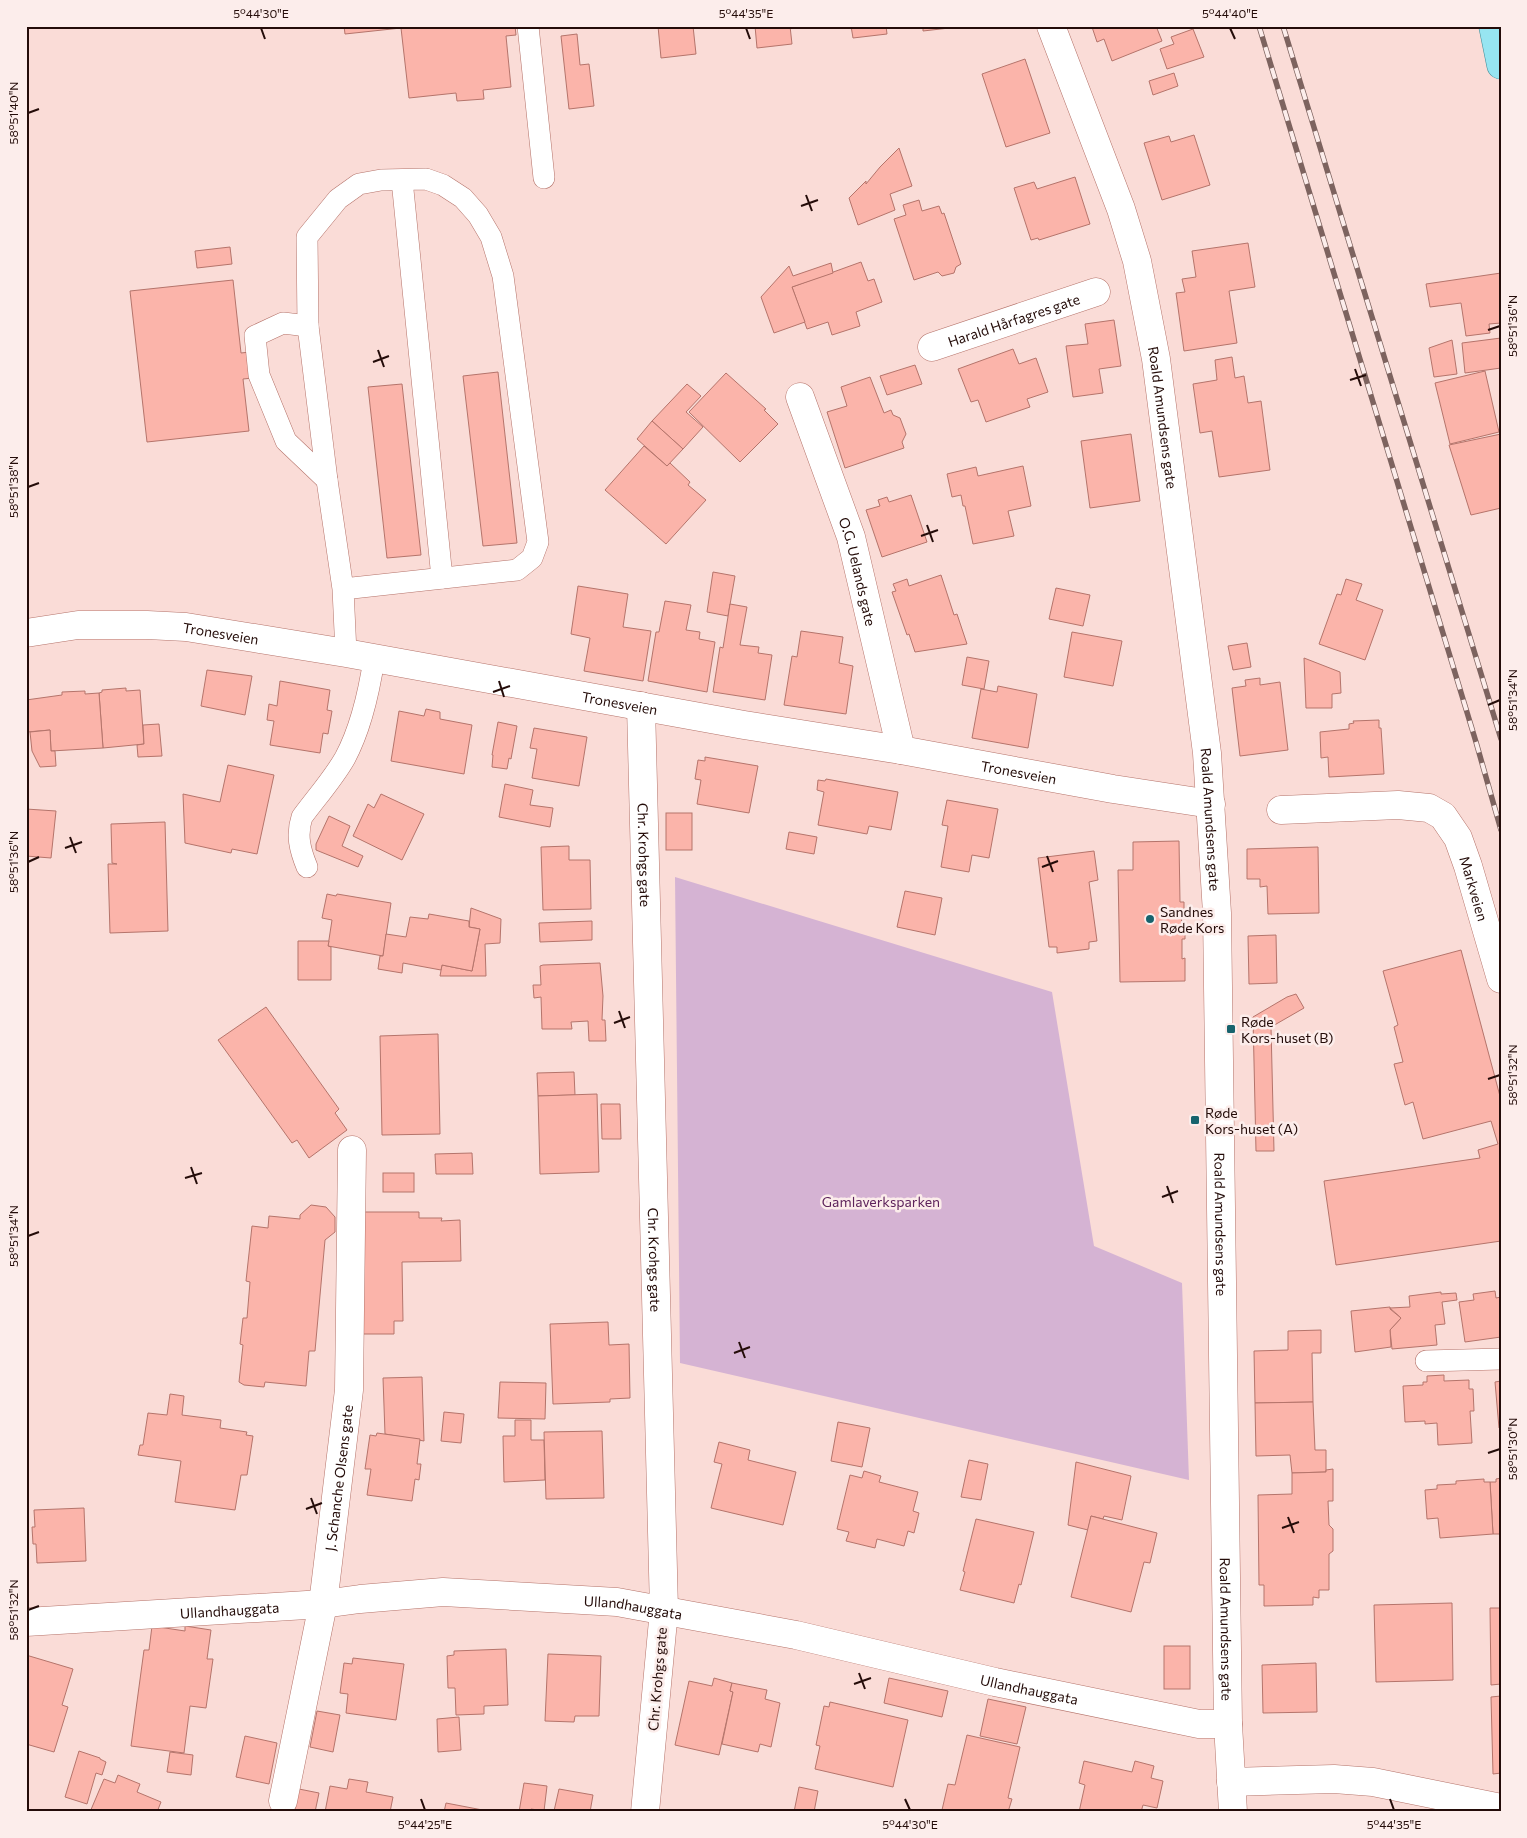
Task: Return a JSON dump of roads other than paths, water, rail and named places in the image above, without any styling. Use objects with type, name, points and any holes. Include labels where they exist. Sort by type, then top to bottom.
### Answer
[{"type":"main road","points":[[1493,26],[1501,66]]},
{"type":"street","name":"Roald Amundsens gate","points":[[1051,26],[1121,209],[1136,261],[1156,359],[1207,752],[1217,912],[1228,1724],[1233,1812]]},
{"type":"street","name":"Harald Hårfagres gate","points":[[932,347],[1096,292]]},
{"type":"street","name":"O.G. Uelands gate","points":[[800,397],[850,537],[901,750]]},
{"type":"street","name":"Tronesveien","points":[[26,633],[78,625],[147,625],[186,628],[346,654],[744,725],[901,750],[1113,789],[1211,804]]},
{"type":"street","name":"Chr. Krohgs gate","points":[[641,706],[664,1610],[645,1812]]},
{"type":"street","name":"Markveien","points":[[1281,810],[1398,805],[1429,808],[1442,816],[1458,838],[1501,980]]},
{"type":"street","name":"J. Schanche Olsens gate","points":[[282,1801],[323,1604],[349,1390],[352,1150]]},
{"type":"street","name":"Ullandhauggata","points":[[26,1622],[323,1604],[443,1592],[617,1602],[796,1635],[995,1682],[1199,1724],[1228,1724]]},
{"type":"street","points":[[1231,1782],[1334,1780],[1374,1782],[1501,1808]]},
{"type":"lane","points":[[528,26],[544,178]]},
{"type":"lane","points":[[343,588],[517,570],[532,558],[538,542],[503,276],[491,237],[478,215],[463,198],[443,185],[426,179],[381,180],[359,184],[338,199],[307,237],[308,326],[327,480],[343,588],[346,654]]},
{"type":"lane","points":[[402,180],[442,578]]},
{"type":"lane","points":[[308,326],[283,323],[255,336],[259,375],[286,441],[327,480]]},
{"type":"lane","points":[[307,867],[300,848],[298,828],[302,817],[344,758],[355,735],[370,686],[374,659]]},
{"type":"lane","points":[[1426,1361],[1501,1359]]},
{"type":"railway","points":[[1259,26],[1501,830]]},
{"type":"railway","points":[[1283,26],[1501,739]]},
{"type":"place","name":"Sandnes Røde Kors","points":[[1150,919]]},
{"type":"place","name":"Røde Kors-huset (B)","points":[[1231,1029]]},
{"type":"place","name":"Røde Kors-huset (A)","points":[[1195,1120]]},
{"type":"park label","name":"Gamlaverksparken","points":[[881,1201]]}]
